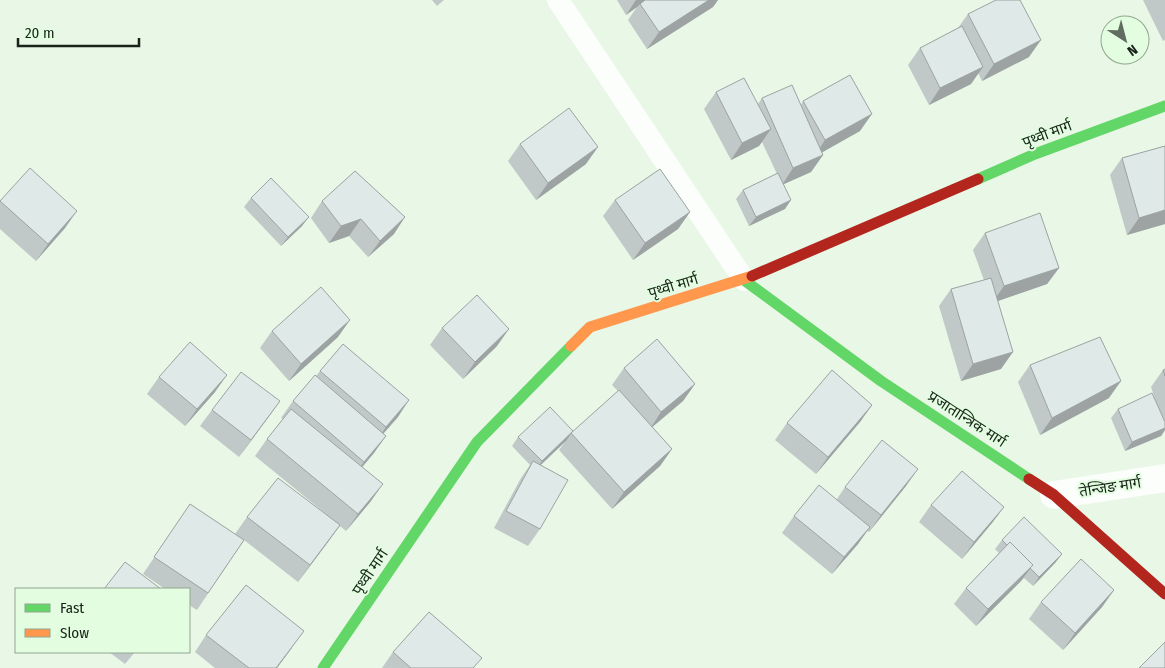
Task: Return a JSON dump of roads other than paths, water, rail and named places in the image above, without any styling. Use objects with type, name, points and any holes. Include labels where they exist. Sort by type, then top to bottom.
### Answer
[{"type":"street","name":"पृथ्वी मार्ग","points":[[323,668],[477,442],[590,327],[744,280],[1035,154],[1165,106]]},
{"type":"street","name":"प्रजातान्त्रिक मार्ग","points":[[744,280],[881,381],[1054,495],[1165,594]]},
{"type":"street","name":"तेन्जिङ मार्ग","points":[[1054,495],[1165,478]]},
{"type":"lane","points":[[558,0],[744,280]]}]
